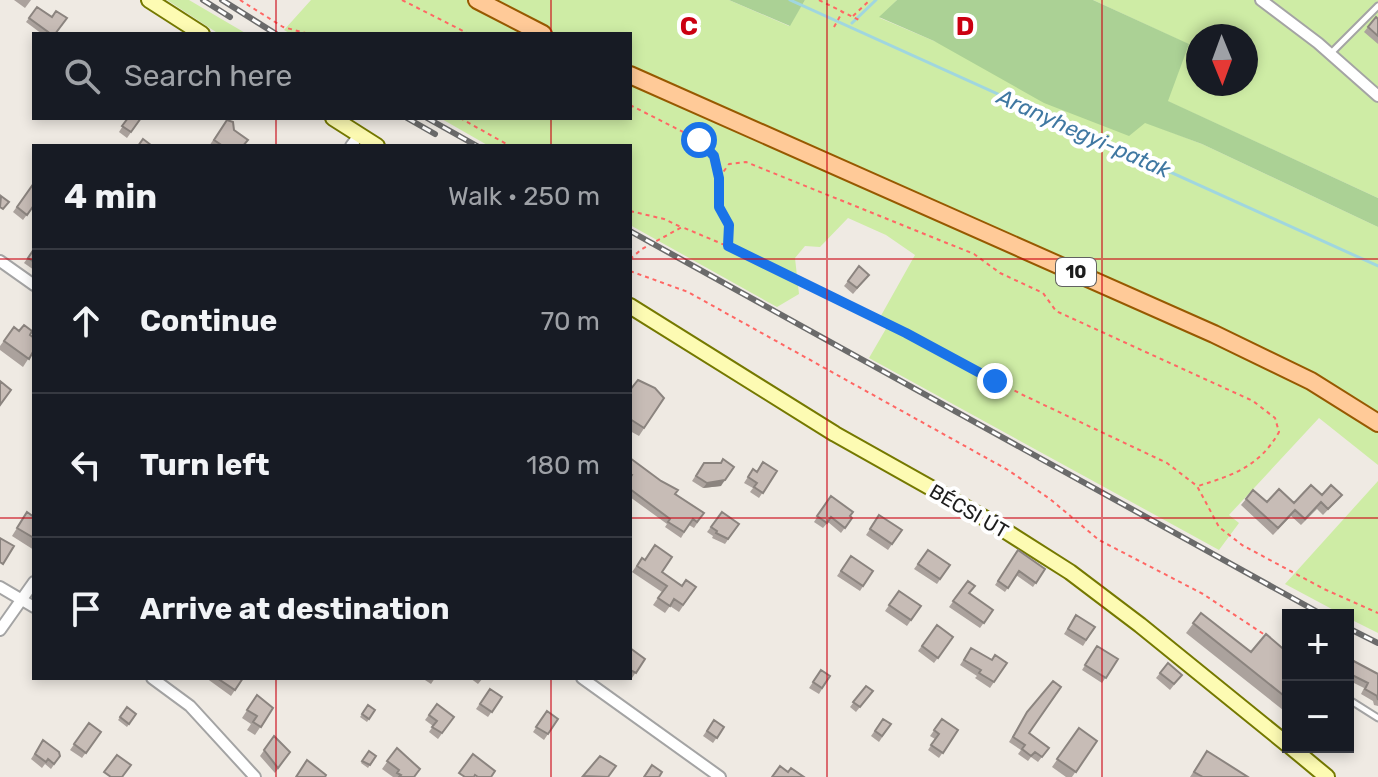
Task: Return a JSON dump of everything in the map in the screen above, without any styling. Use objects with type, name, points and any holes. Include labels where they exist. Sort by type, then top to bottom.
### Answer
[{"type":"main road","points":[[481,1],[539,32]]},
{"type":"main road","name":"10","points":[[632,76],[1214,334],[1311,381],[1378,423]]},
{"type":"street","points":[[149,0],[199,32]]},
{"type":"street","points":[[1261,0],[1331,54],[1378,96]]},
{"type":"street","points":[[335,120],[355,140]]},
{"type":"street","points":[[0,261],[32,284]]},
{"type":"street","name":"BÉCSI ÚT","points":[[632,307],[835,434],[988,520],[1070,572],[1282,740]]},
{"type":"street","points":[[0,630],[32,585]]},
{"type":"street","points":[[0,587],[32,606]]},
{"type":"street","points":[[155,680],[190,706],[255,777]]},
{"type":"street","points":[[585,680],[720,777]]},
{"type":"street","name":"BÉCSI ÚT","points":[[1298,753],[1327,777]]},
{"type":"lane","points":[[1331,54],[1378,6]]},
{"type":"lane","points":[[1354,703],[1378,718]]},
{"type":"path","points":[[240,0],[283,27],[302,32]]},
{"type":"path","points":[[402,0],[465,32]]},
{"type":"path","points":[[819,0],[861,21]]},
{"type":"path","points":[[852,17],[870,0]]},
{"type":"path","points":[[834,27],[842,12]]},
{"type":"path","points":[[632,106],[699,140],[714,156],[719,178],[719,207],[729,225],[728,246]]},
{"type":"path","points":[[464,120],[506,144]]},
{"type":"path","points":[[719,178],[729,164],[746,162],[974,254],[1000,273],[1043,293],[1056,311],[1253,401],[1275,418],[1279,432],[1270,448],[1240,473],[1197,486]]},
{"type":"path","points":[[632,211],[664,219],[728,246],[906,333],[1045,406],[1158,459],[1197,486],[1219,527],[1242,545],[1324,589],[1378,613]]},
{"type":"path","points":[[632,257],[682,227]]},
{"type":"path","points":[[632,272],[688,292],[1008,470],[1050,499],[1099,540],[1203,594],[1273,640]]},
{"type":"green space","points":[[167,0],[189,0],[244,32],[216,32]]},
{"type":"green space","points":[[311,0],[729,0],[789,26],[805,0],[897,0],[880,18],[1202,144],[1378,227],[1378,465],[1319,418],[1229,515],[1239,523],[1219,550],[869,358],[887,327],[878,321],[915,255],[886,235],[848,218],[820,247],[805,246],[795,258],[799,294],[777,307],[632,226],[632,144],[486,144],[444,120],[632,120],[632,32],[284,30]]},
{"type":"green space","points":[[729,0],[805,0],[790,26]]},
{"type":"green space","points":[[897,0],[1093,0],[1186,43],[1186,52],[1168,101],[1378,198],[1378,227],[1202,144],[1145,123],[1129,136],[1044,103],[934,41],[879,17]]},
{"type":"green space","points":[[1093,0],[1378,0],[1378,198],[1167,101],[1186,49],[1186,96],[1258,96],[1258,24],[1186,24],[1186,43]]},
{"type":"green space","points":[[1378,481],[1378,633],[1354,621],[1354,609],[1332,609],[1285,584]]},
{"type":"building","points":[[37,7],[52,17],[56,11],[67,18],[56,32],[48,32],[29,18]]},
{"type":"building","points":[[1376,17],[1378,19],[1378,36],[1368,27]]},
{"type":"building","points":[[126,120],[140,120],[131,132],[122,126]]},
{"type":"building","points":[[227,120],[233,122],[234,130],[248,140],[245,144],[220,144],[214,140]]},
{"type":"building","points":[[32,186],[32,208],[27,215],[17,207]]},
{"type":"building","points":[[1,196],[9,202],[3,209],[0,207]]},
{"type":"building","points":[[859,266],[869,275],[857,288],[848,281]]},
{"type":"building","points":[[24,325],[32,331],[32,354],[29,359],[4,341],[14,327],[19,331]]},
{"type":"building","points":[[638,380],[655,388],[664,398],[644,428],[632,420],[632,388]]},
{"type":"building","points":[[0,381],[11,390],[0,405]]},
{"type":"building","points":[[632,459],[678,490],[675,494],[704,513],[697,522],[693,519],[684,532],[668,522],[670,519],[632,490]]},
{"type":"building","points":[[723,459],[734,467],[725,480],[707,483],[696,476],[704,463],[721,463]]},
{"type":"building","points":[[763,462],[777,471],[763,493],[754,487],[757,483],[748,477],[753,469],[757,472]]},
{"type":"building","points":[[1311,485],[1322,495],[1331,485],[1342,495],[1328,509],[1321,502],[1305,519],[1295,510],[1278,528],[1246,499],[1253,490],[1267,502],[1279,489],[1294,503]]},
{"type":"building","points":[[831,496],[853,512],[845,528],[831,517],[827,523],[817,516]]},
{"type":"building","points":[[27,512],[32,516],[32,537],[17,528]]},
{"type":"building","points":[[722,512],[739,524],[728,539],[711,527]]},
{"type":"building","points":[[879,515],[902,530],[892,544],[870,529]]},
{"type":"building","points":[[0,538],[14,546],[3,564],[0,562]]},
{"type":"building","points":[[655,545],[672,557],[662,572],[682,586],[686,580],[696,587],[683,605],[674,599],[670,606],[658,598],[667,586],[637,566]]},
{"type":"building","points":[[928,550],[950,565],[940,579],[918,564]]},
{"type":"building","points":[[1018,550],[1045,569],[1036,583],[1019,571],[1008,588],[998,581]]},
{"type":"building","points":[[851,556],[873,571],[863,586],[841,571]]},
{"type":"building","points":[[968,581],[975,586],[969,593],[993,610],[984,623],[953,601]]},
{"type":"building","points":[[899,591],[921,606],[911,620],[889,605]]},
{"type":"building","points":[[1201,613],[1251,652],[1266,634],[1282,648],[1282,694],[1193,623]]},
{"type":"building","points":[[1076,615],[1095,627],[1086,640],[1068,629]]},
{"type":"building","points":[[937,625],[953,637],[938,658],[922,646]]},
{"type":"building","points":[[1097,646],[1118,659],[1106,678],[1085,665]]},
{"type":"building","points":[[971,648],[992,660],[995,655],[1007,663],[994,682],[964,660]]},
{"type":"building","points":[[632,649],[645,659],[636,673],[632,671]]},
{"type":"building","points":[[1354,661],[1378,674],[1378,700],[1377,696],[1365,689],[1368,683],[1354,676]]},
{"type":"building","points":[[1168,663],[1182,675],[1174,684],[1160,673]]},
{"type":"building","points":[[821,670],[830,676],[822,688],[813,682]]},
{"type":"building","points":[[220,680],[242,680],[235,690]]},
{"type":"building","points":[[1053,681],[1061,687],[1029,733],[1049,748],[1042,757],[1035,752],[1031,756],[1022,749],[1025,745],[1013,737],[1027,712]]},
{"type":"building","points":[[866,686],[873,691],[860,707],[853,702]]},
{"type":"building","points":[[490,689],[502,697],[492,712],[480,704]]},
{"type":"building","points":[[257,695],[273,708],[261,727],[253,722],[257,716],[247,710]]},
{"type":"building","points":[[437,704],[454,717],[442,733],[432,727],[437,721],[429,715]]},
{"type":"building","points":[[368,705],[375,710],[369,719],[362,714]]},
{"type":"building","points":[[127,707],[136,714],[129,724],[120,717]]},
{"type":"building","points":[[547,711],[558,719],[548,734],[536,727]]},
{"type":"building","points":[[883,719],[891,724],[882,736],[875,731]]},
{"type":"building","points":[[942,719],[958,730],[943,753],[931,745],[939,734],[934,730]]},
{"type":"building","points":[[714,720],[724,727],[717,738],[707,731]]},
{"type":"building","points":[[89,723],[101,732],[86,753],[74,744]]},
{"type":"building","points":[[1079,728],[1097,741],[1076,772],[1057,759]]},
{"type":"building","points":[[274,736],[290,752],[278,768],[264,750]]},
{"type":"building","points":[[43,740],[59,752],[60,756],[54,764],[35,754]]},
{"type":"building","points":[[397,748],[420,769],[414,777],[399,777],[399,770],[387,761]]},
{"type":"building","points":[[369,751],[376,756],[370,765],[362,761]]},
{"type":"building","points":[[1207,751],[1248,777],[1203,777],[1194,772]]},
{"type":"building","points":[[473,754],[495,771],[491,777],[465,777],[459,773]]},
{"type":"building","points":[[117,755],[131,765],[122,777],[111,777],[104,772]]},
{"type":"building","points":[[600,756],[616,766],[608,777],[583,776]]},
{"type":"building","points":[[307,760],[326,775],[325,777],[296,777]]},
{"type":"building","points":[[652,765],[662,772],[659,777],[644,777]]},
{"type":"building","points":[[780,766],[788,772],[791,768],[804,777],[772,777]]},
{"type":"waterway","name":"Aranyhegyi-patak","points":[[790,0],[1378,266]]},
{"type":"waterway","points":[[852,23],[876,0]]},
{"type":"railway","points":[[203,0],[230,17]]},
{"type":"railway","points":[[222,0],[273,32]]},
{"type":"railway","points":[[410,120],[435,134]]},
{"type":"railway","points":[[431,120],[473,144]]},
{"type":"railway","points":[[632,232],[1312,609]]},
{"type":"railway","points":[[1354,631],[1378,643]]},
{"type":"route","points":[[699,140],[714,156],[719,178],[719,207],[729,225],[728,246],[906,333],[995,381]]}]
